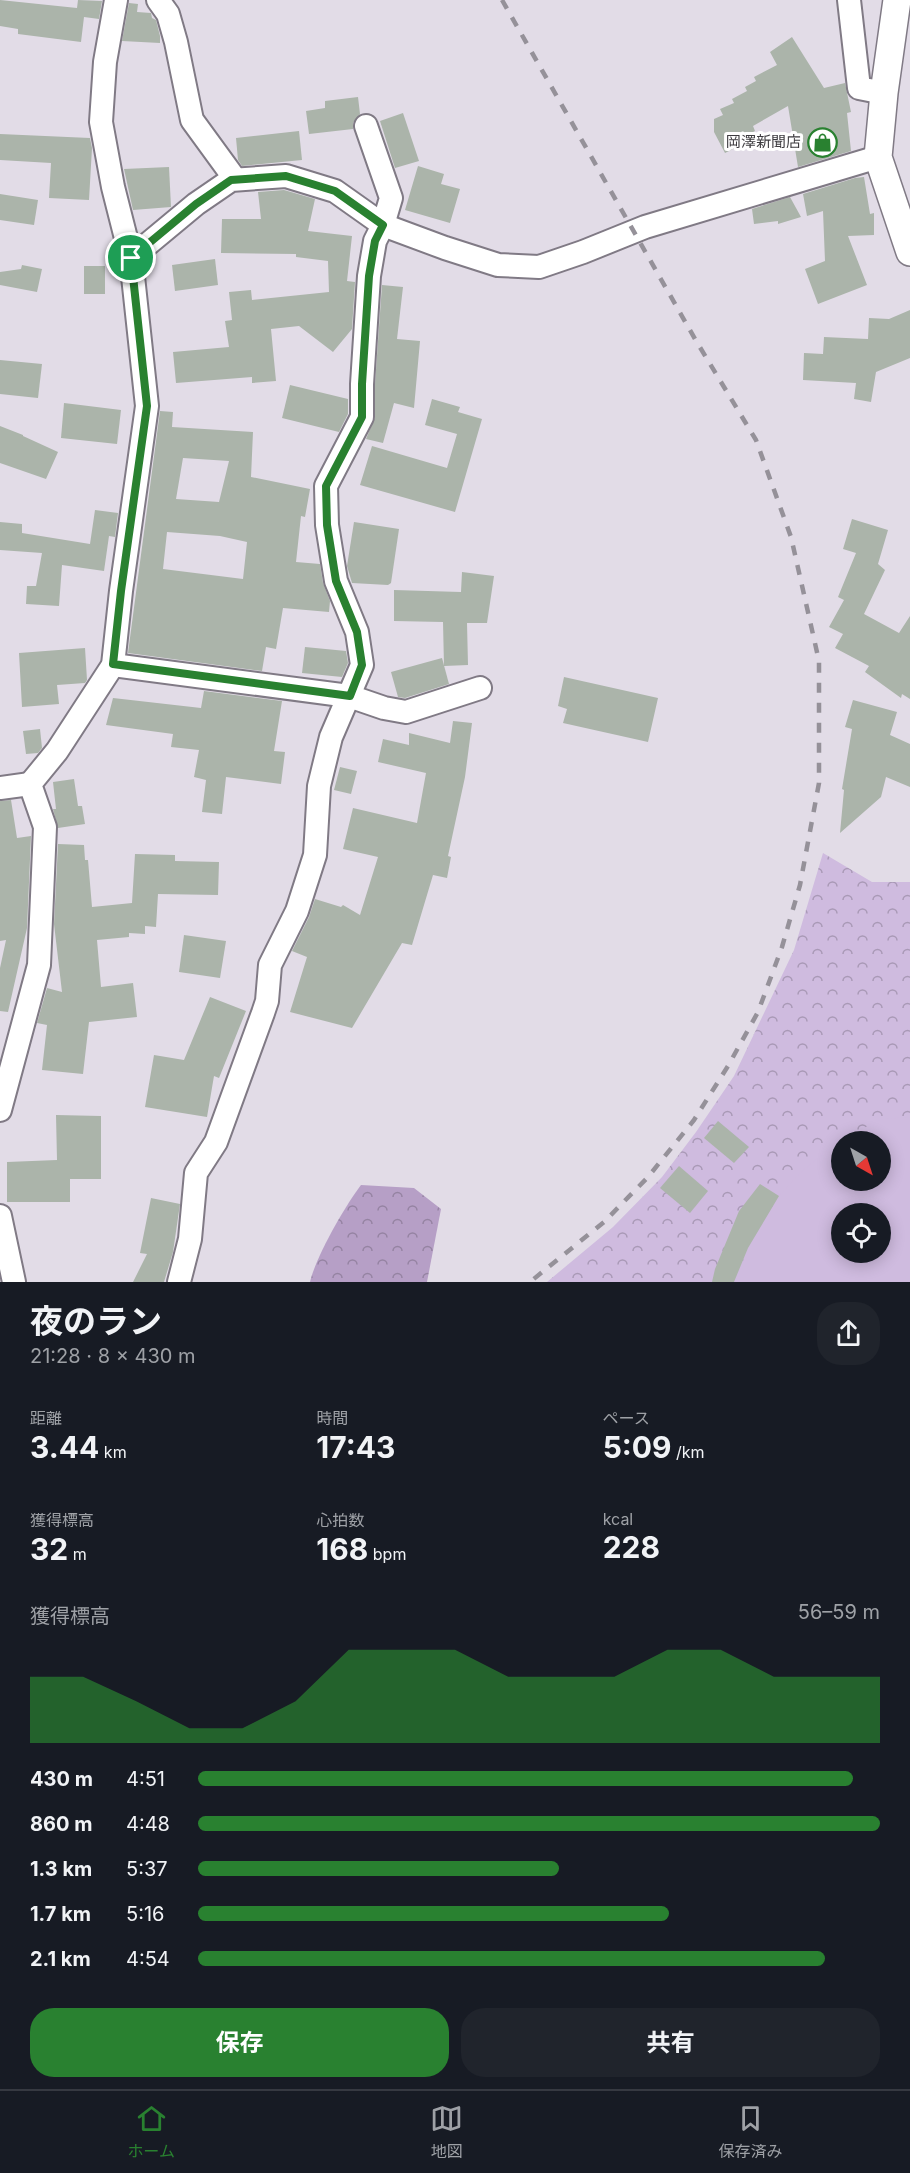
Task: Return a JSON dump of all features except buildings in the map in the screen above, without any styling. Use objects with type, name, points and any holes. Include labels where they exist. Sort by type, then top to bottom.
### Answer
[{"type":"street","points":[[0,788],[30,784],[57,751],[113,664],[147,406],[131,258],[113,187],[101,122],[105,62],[116,0]]},
{"type":"street","points":[[158,0],[168,15],[176,42],[192,120],[235,179]]},
{"type":"street","points":[[849,0],[859,88],[884,93]]},
{"type":"street","points":[[897,0],[878,157],[910,252]]},
{"type":"street","points":[[179,1282],[190,1239],[196,1173],[216,1142],[263,1013],[270,965],[297,911],[315,855],[319,786],[331,737],[362,665],[357,632],[336,581],[327,525],[326,486],[362,417],[369,276],[375,241],[383,225],[391,198],[366,126]]},
{"type":"street","points":[[131,258],[196,204],[235,179],[286,176],[335,191],[383,225],[498,265],[538,267],[645,227],[878,157]]},
{"type":"street","points":[[113,664],[350,696],[384,708],[406,711],[480,688]]},
{"type":"street","points":[[0,1110],[39,965],[45,827],[30,784]]},
{"type":"street","points":[[0,1216],[14,1282]]},
{"type":"green space","points":[[823,853],[872,882],[910,882],[910,1282],[547,1282],[613,1227],[662,1177],[734,1076],[794,950]]},
{"type":"green space","points":[[910,1117],[910,1282],[735,1282],[748,1248],[779,1196],[800,1173],[831,1147],[831,1191],[891,1191],[891,1131],[857,1131],[883,1119]]},
{"type":"green space","points":[[361,1185],[414,1188],[441,1209],[427,1282],[310,1282],[318,1259],[332,1232]]},
{"type":"railway","points":[[502,0],[695,339],[756,440],[791,537],[819,661],[819,783],[800,885],[782,947],[758,1012],[694,1120],[648,1177],[604,1222],[530,1282]]},
{"type":"place","name":"岡澤新聞店","points":[[822,142]]},
{"type":"route","points":[[286,176],[335,191],[383,225],[375,241],[369,276],[362,417],[326,486],[327,525],[336,581],[357,632],[362,665],[350,696],[113,664],[147,406],[131,258],[196,204],[231,180],[286,176]]}]
